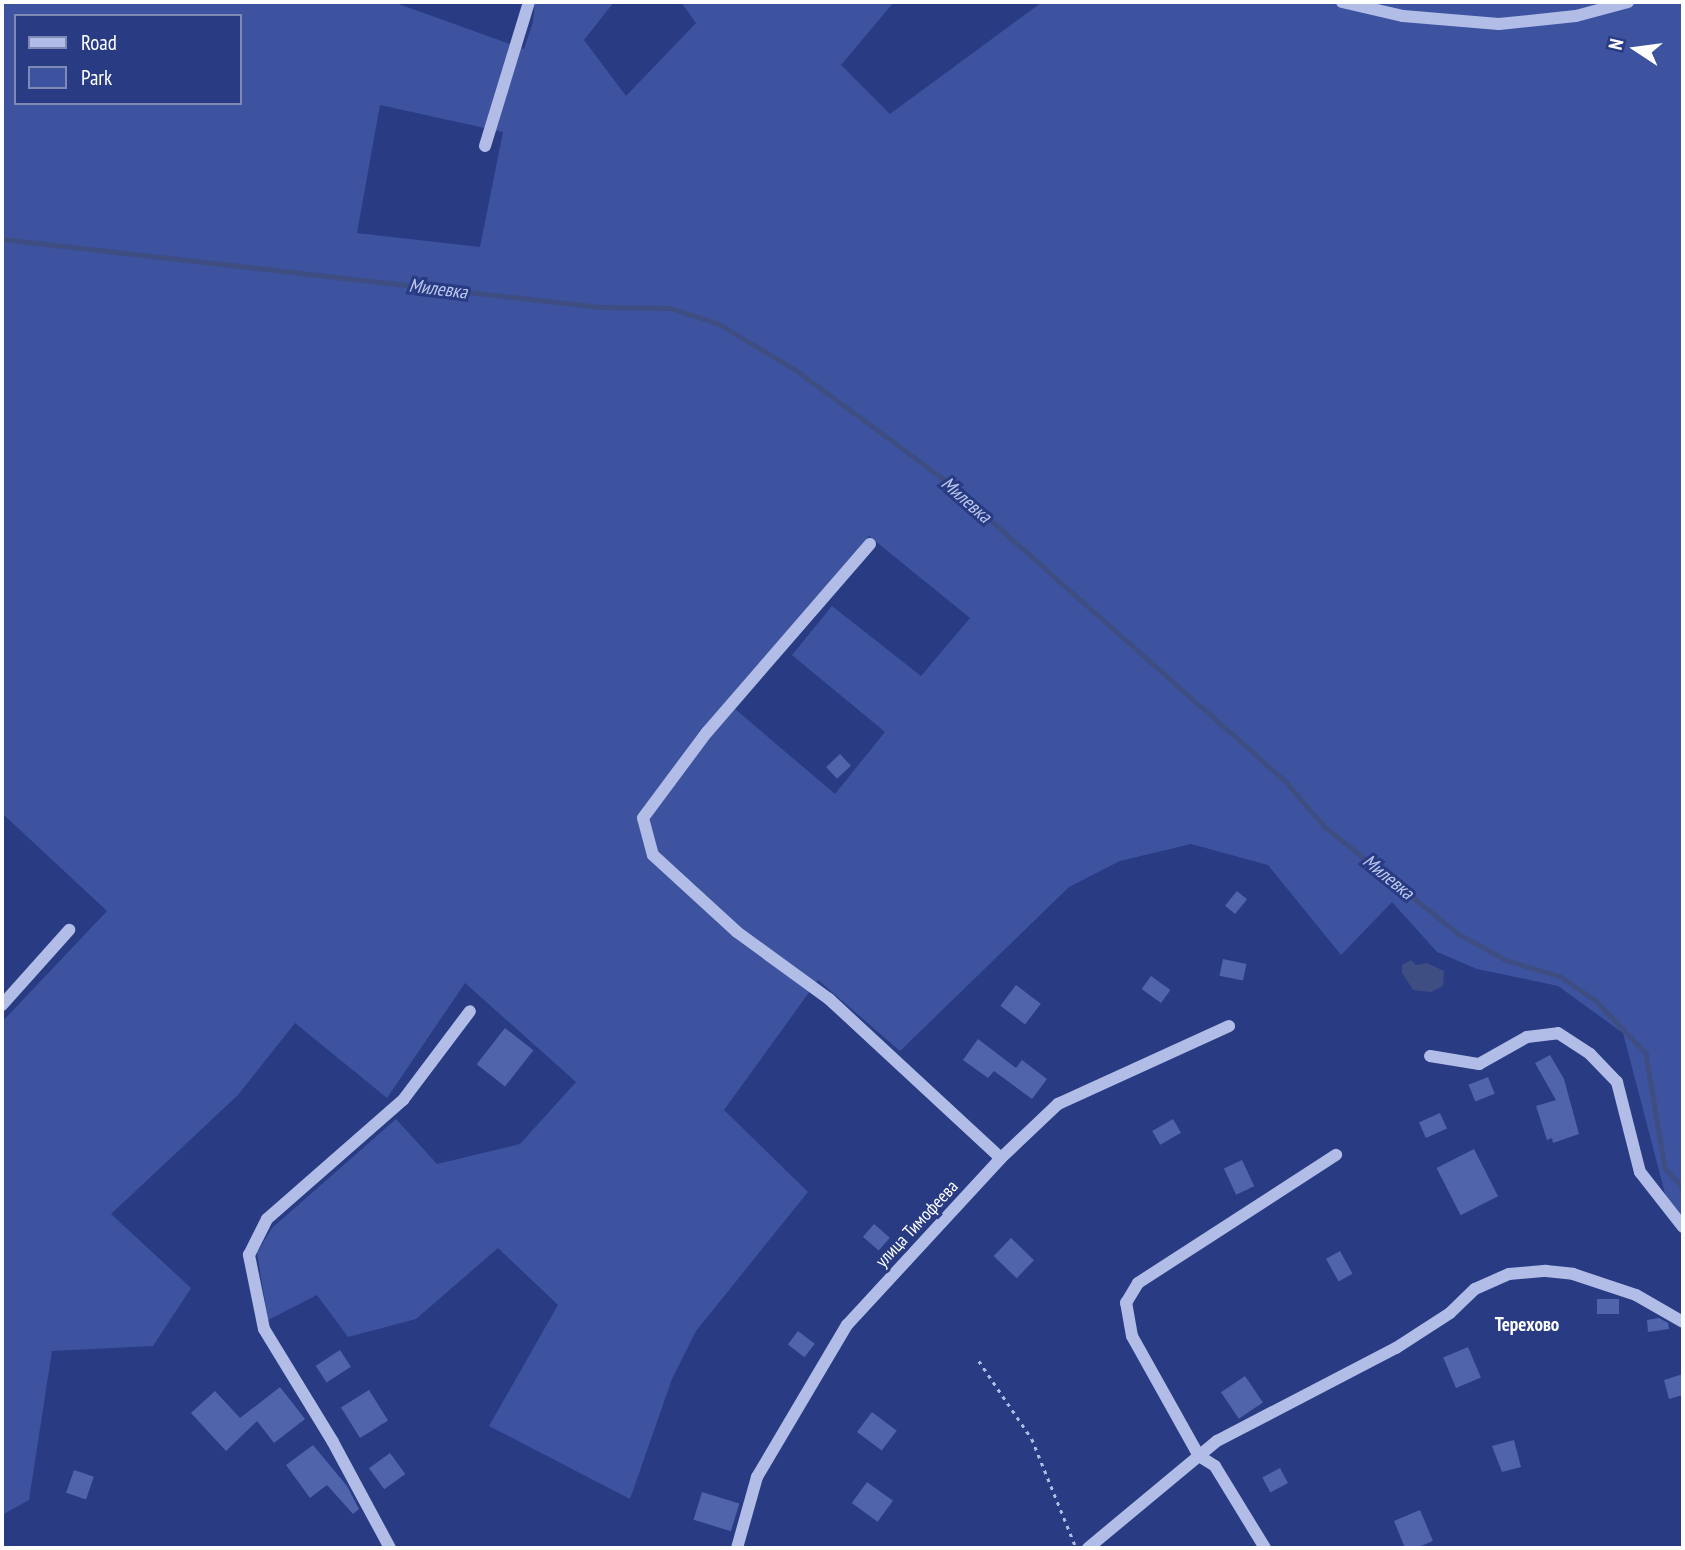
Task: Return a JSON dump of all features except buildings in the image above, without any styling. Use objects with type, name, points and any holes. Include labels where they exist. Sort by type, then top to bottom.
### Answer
[{"type":"street","points":[[485,146],[529,2]]},
{"type":"street","points":[[1342,2],[1403,16],[1499,24],[1576,16],[1628,2]]},
{"type":"street","points":[[870,544],[707,732],[643,818],[653,855],[737,932],[829,999],[1001,1157]]},
{"type":"street","points":[[2,1005],[69,930]]},
{"type":"street","points":[[390,1548],[333,1442],[264,1329],[249,1255],[267,1219],[403,1100],[470,1011]]},
{"type":"street","name":"улица Тимофеева","points":[[737,1548],[757,1477],[847,1325],[1001,1157],[1059,1104],[1229,1026]]},
{"type":"street","points":[[1430,1056],[1479,1064],[1527,1037],[1558,1033],[1590,1054],[1617,1082],[1640,1172],[1683,1227]]},
{"type":"street","points":[[1265,1548],[1215,1466],[1199,1456],[1132,1336],[1126,1303],[1138,1283],[1336,1155]]},
{"type":"street","points":[[1088,1548],[1176,1478],[1217,1441],[1396,1348],[1450,1313],[1475,1289],[1509,1274],[1546,1271],[1573,1274],[1636,1295],[1683,1322]]},
{"type":"path","points":[[979,1361],[1032,1439],[1076,1548]]},
{"type":"green space","points":[[2,2],[393,2],[524,49],[533,22],[535,2],[614,2],[584,40],[626,96],[696,23],[681,2],[894,2],[841,65],[890,114],[1042,2],[1683,2],[1683,1220],[1668,1205],[1623,1033],[1558,986],[1477,969],[1437,952],[1392,902],[1341,955],[1268,865],[1191,844],[1120,861],[1069,887],[900,1051],[818,980],[724,1110],[808,1192],[696,1331],[672,1379],[630,1499],[489,1426],[558,1305],[498,1248],[416,1319],[348,1337],[317,1295],[268,1320],[257,1253],[272,1228],[396,1119],[437,1164],[520,1144],[576,1082],[465,983],[387,1098],[295,1023],[238,1095],[111,1214],[191,1288],[153,1346],[52,1351],[29,1500],[2,1515],[2,1022],[107,911],[4,815],[2,817]],"holes":[[[380,105],[503,132],[480,247],[357,233]],[[869,536],[970,618],[921,676],[832,606],[792,655],[885,732],[835,794],[728,703]]]},
{"type":"shaded area","points":[[1411,960],[1416,965],[1427,963],[1444,971],[1443,986],[1431,992],[1413,990],[1402,973],[1402,965]]},
{"type":"waterway","name":"Милевка","points":[[2,239],[600,307],[670,308],[717,323],[796,370],[944,479],[1286,782],[1324,826],[1459,934],[1506,960],[1560,976],[1595,1000],[1646,1053],[1665,1168],[1683,1188]]},
{"type":"district","name":"Терехово","points":[[1527,1325]]}]
